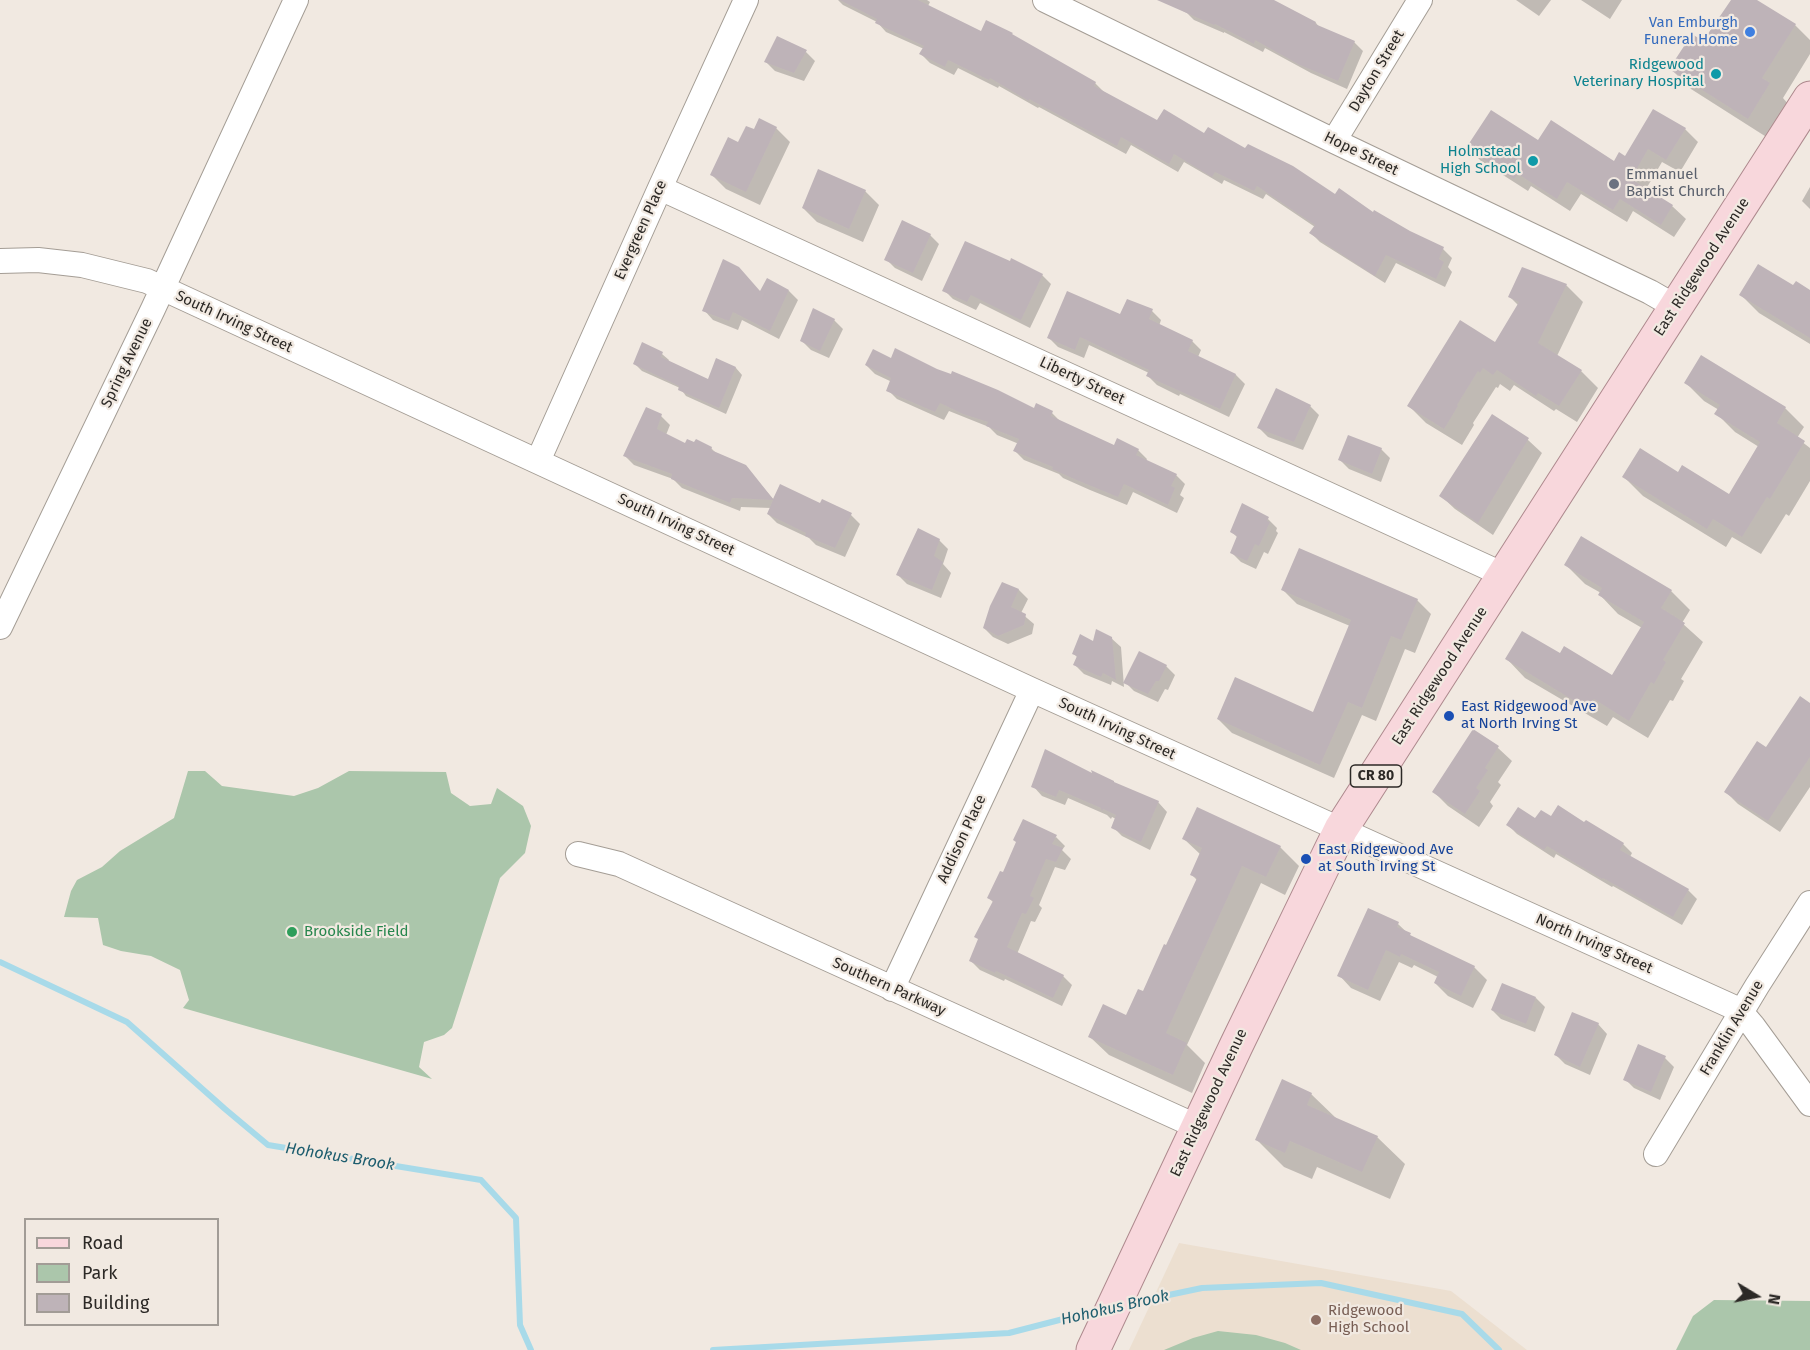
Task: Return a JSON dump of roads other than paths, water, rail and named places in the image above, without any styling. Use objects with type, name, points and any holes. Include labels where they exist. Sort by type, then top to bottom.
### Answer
[{"type":"main road","name":"East Ridgewood Avenue","points":[[1093,1350],[1341,829],[1810,98]]},
{"type":"street","name":"Spring Avenue","points":[[0,627],[296,0]]},
{"type":"street","name":"Evergreen Place","points":[[538,462],[746,0]]},
{"type":"street","name":"Hope Street","points":[[1046,0],[1334,141],[1544,240],[1676,307]]},
{"type":"street","name":"Dayton Street","points":[[1334,141],[1419,0]]},
{"type":"street","name":"Liberty Street","points":[[660,188],[1504,576]]},
{"type":"street","name":"South Irving Street","points":[[0,261],[38,260],[82,265],[147,281],[1032,690],[1341,829]]},
{"type":"street","name":"Addison Place","points":[[892,989],[1032,690]]},
{"type":"street","name":"North Irving Street","points":[[1341,829],[1741,1012],[1810,1104]]},
{"type":"street","name":"Southern Parkway","points":[[578,854],[619,864],[1198,1127]]},
{"type":"street","name":"Franklin Avenue","points":[[1656,1154],[1741,1012],[1810,903]]},
{"type":"waterway","name":"Hohokus Brook","points":[[0,962],[127,1022],[268,1145],[481,1180],[516,1218],[520,1325],[531,1350]]},
{"type":"waterway","name":"Hohokus Brook","points":[[1126,1304],[1202,1288],[1321,1283],[1462,1314],[1499,1350]]},
{"type":"waterway","name":"Hohokus Brook","points":[[713,1350],[1009,1333],[1098,1310]]},
{"type":"place","name":"Van Emburgh Funeral Home","points":[[1750,32]]},
{"type":"place","name":"Ridgewood Veterinary Hospital","points":[[1716,74]]},
{"type":"place","name":"Holmstead High School","points":[[1533,161]]},
{"type":"place","name":"Emmanuel Baptist Church","points":[[1614,184]]},
{"type":"place","name":"East Ridgewood Ave at North Irving St","points":[[1449,716]]},
{"type":"place","name":"East Ridgewood Ave at South Irving St","points":[[1306,859]]},
{"type":"place","name":"Brookside Field","points":[[292,932]]},
{"type":"place","name":"Ridgewood High School","points":[[1316,1320]]}]
